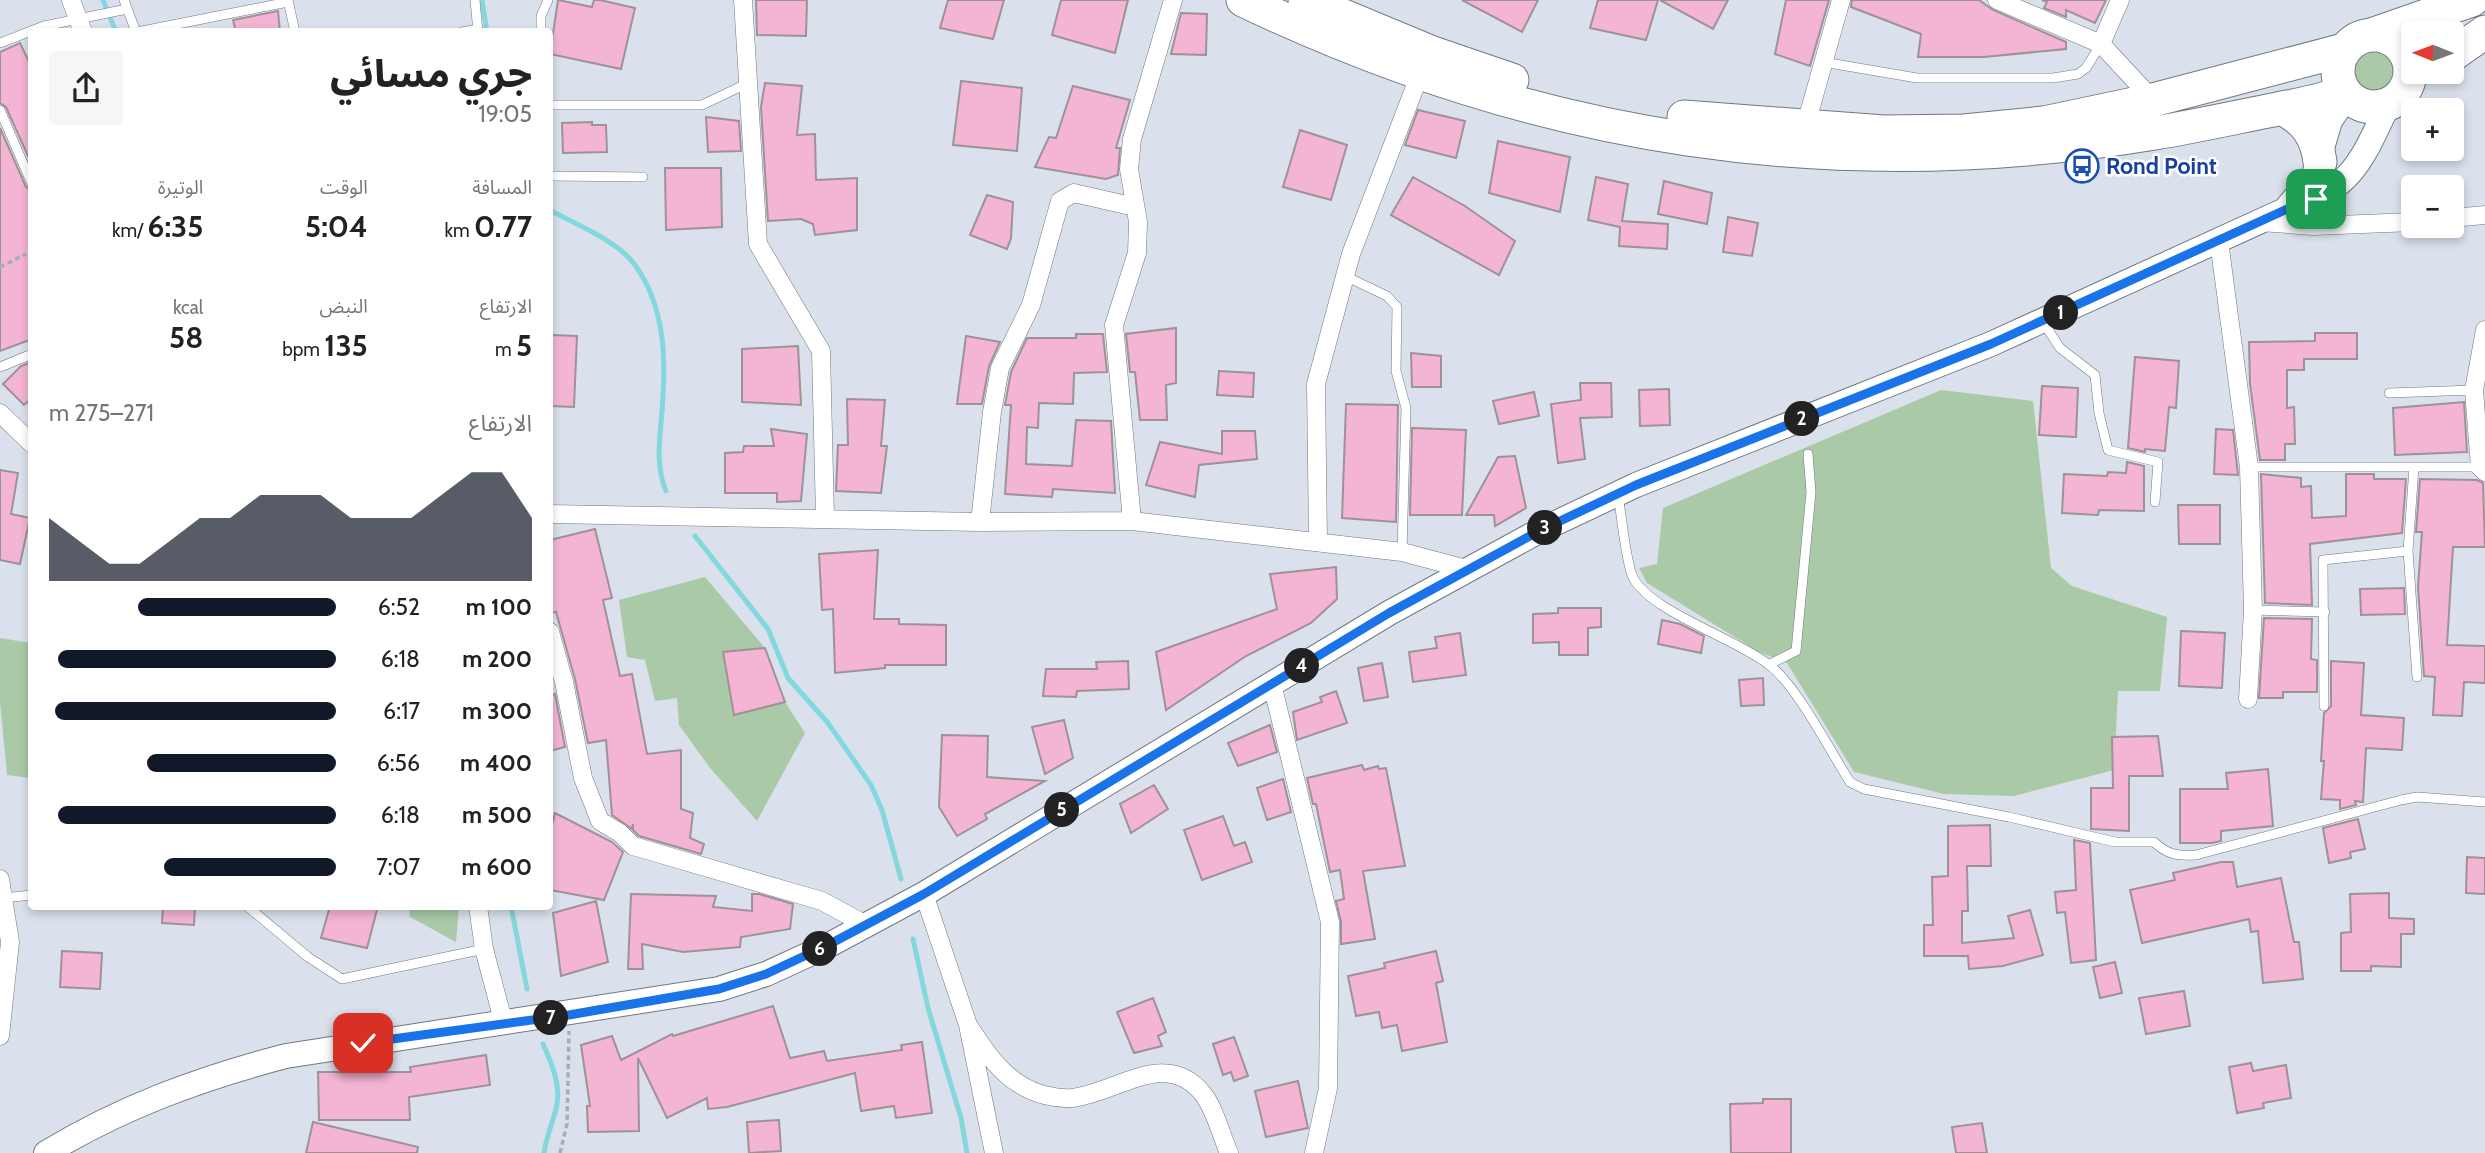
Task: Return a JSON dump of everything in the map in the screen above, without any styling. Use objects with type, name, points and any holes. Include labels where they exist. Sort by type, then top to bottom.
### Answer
[{"type":"highway","points":[[1243,0],[1424,63]]},
{"type":"highway","points":[[1305,0],[1424,63],[1512,104],[1607,127],[1704,143],[1803,140],[1884,132],[1964,131],[2054,122],[2153,100],[2344,50]]},
{"type":"highway","points":[[2374,34],[2395,41],[2408,58],[2408,89],[2366,107],[2346,94],[2337,71],[2344,50],[2352,41],[2472,0]]},
{"type":"highway","points":[[2464,47],[2485,32]]},
{"type":"highway","points":[[1803,140],[1882,156],[2043,148],[2189,127],[2346,94]]},
{"type":"highway","points":[[2281,108],[2301,120],[2309,129],[2320,162]]},
{"type":"street","points":[[71,0],[80,24]]},
{"type":"street","points":[[743,0],[746,84],[758,244],[821,351],[825,517]]},
{"type":"street","points":[[1132,521],[1114,325],[1138,253],[1129,169],[1132,139],[1174,0]]},
{"type":"street","points":[[1803,140],[1822,61],[1841,0]]},
{"type":"street","points":[[1997,0],[2101,44],[2153,100]]},
{"type":"street","points":[[2101,44],[2120,0]]},
{"type":"street","points":[[1318,542],[1316,384],[1345,276],[1424,63]]},
{"type":"street","points":[[46,1153],[151,1099],[216,1074],[286,1056],[569,1015],[719,989],[766,974],[924,894],[1389,613],[1539,531],[1617,494],[2042,321],[2285,210],[2316,199],[2336,188],[2352,173],[2408,89]]},
{"type":"street","points":[[2285,210],[2306,186],[2320,162],[2330,121],[2346,94]]},
{"type":"street","points":[[980,522],[992,412],[1000,368],[1031,305],[1060,201],[1074,193],[1135,207]]},
{"type":"street","points":[[2464,217],[2485,215]]},
{"type":"street","points":[[2262,222],[2313,226],[2401,222]]},
{"type":"street","points":[[2219,241],[2249,467],[2253,610],[2248,699]]},
{"type":"street","points":[[2482,469],[2474,390],[2485,330]]},
{"type":"street","points":[[0,413],[28,440]]},
{"type":"street","points":[[553,514],[825,517],[980,522],[1132,521],[1402,552],[1470,570]]},
{"type":"street","points":[[553,643],[564,682],[583,778],[600,821],[620,833],[633,846],[822,901],[866,925]]},
{"type":"street","points":[[1272,684],[1329,922],[1328,1088],[1314,1153]]},
{"type":"street","points":[[0,879],[10,942],[0,1036]]},
{"type":"street","points":[[924,894],[968,1025],[994,1153]]},
{"type":"street","points":[[479,910],[484,949],[504,1024]]},
{"type":"street","points":[[968,1025],[994,1063],[1021,1085],[1048,1096],[1074,1098],[1145,1074],[1170,1073],[1186,1080],[1203,1094],[1229,1153]]},
{"type":"lane","points":[[475,0],[478,28]]},
{"type":"lane","points":[[541,28],[541,16],[548,0]]},
{"type":"lane","points":[[156,28],[288,1],[294,28]]},
{"type":"lane","points":[[39,28],[80,24],[96,15],[124,6],[135,28]]},
{"type":"lane","points":[[0,44],[28,33]]},
{"type":"lane","points":[[1822,61],[1917,78],[2053,78],[2078,74],[2086,68],[2101,44]]},
{"type":"lane","points":[[553,105],[702,105],[746,84]]},
{"type":"lane","points":[[0,110],[28,175]]},
{"type":"lane","points":[[553,176],[643,177]]},
{"type":"lane","points":[[1345,276],[1387,296],[1397,307],[1396,371],[1406,408],[1402,552]]},
{"type":"lane","points":[[2042,321],[2060,348],[2095,375],[2099,412],[2108,450],[2158,462],[2154,502]]},
{"type":"lane","points":[[0,367],[28,356]]},
{"type":"lane","points":[[2389,393],[2474,390]]},
{"type":"lane","points":[[1770,664],[1796,651],[1811,492],[1808,454]]},
{"type":"lane","points":[[2249,467],[2482,469]]},
{"type":"lane","points":[[2413,467],[2408,551],[2417,677]]},
{"type":"lane","points":[[1617,494],[1631,572],[1639,587],[1655,603],[1770,664],[1788,685],[1850,782],[1864,789],[2009,817],[2115,842],[2154,842],[2166,853],[2180,856],[2196,855],[2417,797],[2485,803]]},
{"type":"lane","points":[[2324,705],[2323,560],[2408,551]]},
{"type":"lane","points":[[2253,610],[2325,612]]},
{"type":"lane","points":[[1,898],[28,895]]},
{"type":"lane","points":[[252,910],[309,957],[342,979],[484,949]]},
{"type":"path","points":[[0,267],[26,254]]},
{"type":"path","points":[[560,1153],[567,1124],[569,1015]]},
{"type":"green space","points":[[2365,45],[2385,45],[2394,51],[2400,60],[2400,80],[2394,89],[2385,95],[2365,95],[2356,89],[2350,80],[2350,60],[2356,51]]},
{"type":"green space","points":[[1941,390],[2033,401],[2051,568],[2072,586],[2167,617],[2160,691],[2118,691],[2114,770],[2014,796],[1944,794],[1854,772],[1787,663],[1759,652],[1647,583],[1639,568],[1657,564],[1663,508]]},
{"type":"green space","points":[[705,577],[765,648],[723,653],[734,715],[785,702],[805,733],[757,821],[710,768],[679,725],[677,698],[655,701],[645,660],[627,657],[619,600]]},
{"type":"green space","points":[[0,638],[28,643],[28,778],[7,775],[0,702]]},
{"type":"green space","points":[[409,910],[459,910],[456,942],[410,917]]},
{"type":"building","points":[[558,0],[592,7],[594,0],[600,0],[635,8],[621,69],[553,55]]},
{"type":"building","points":[[756,0],[807,0],[806,36],[757,35]]},
{"type":"building","points":[[948,0],[1004,0],[993,39],[940,28]]},
{"type":"building","points":[[1061,0],[1128,0],[1115,53],[1052,35]]},
{"type":"building","points":[[1462,0],[1538,0],[1522,32]]},
{"type":"building","points":[[1598,0],[1658,0],[1646,40],[1590,28]]},
{"type":"building","points":[[1660,0],[1728,0],[1713,29]]},
{"type":"building","points":[[1786,0],[1829,0],[1810,66],[1775,54]]},
{"type":"building","points":[[1852,0],[1979,0],[1993,10],[2066,42],[2066,49],[1984,57],[1918,57],[1921,34],[1851,7]]},
{"type":"building","points":[[2042,0],[2106,0],[2095,23],[2066,10],[2066,17],[2044,8],[2047,2]]},
{"type":"building","points":[[278,11],[280,28],[235,28],[233,20]]},
{"type":"building","points":[[1181,13],[1207,14],[1206,55],[1171,54]]},
{"type":"building","points":[[20,43],[28,60],[28,156],[6,107],[0,103],[0,52]]},
{"type":"building","points":[[961,81],[1022,88],[1017,151],[953,145]]},
{"type":"building","points":[[765,83],[802,86],[797,135],[815,134],[816,180],[857,178],[857,230],[815,235],[813,224],[801,219],[768,221],[761,107]]},
{"type":"building","points":[[1073,86],[1130,100],[1116,148],[1120,148],[1118,175],[1106,179],[1035,167],[1049,137],[1056,138]]},
{"type":"building","points":[[1418,110],[1465,121],[1456,158],[1405,145]]},
{"type":"building","points":[[706,117],[739,121],[741,151],[708,152]]},
{"type":"building","points":[[592,122],[592,125],[606,125],[607,152],[563,153],[562,123]]},
{"type":"building","points":[[0,128],[28,188],[28,340],[0,351]]},
{"type":"building","points":[[1300,130],[1347,145],[1331,200],[1283,187]]},
{"type":"building","points":[[1498,141],[1570,157],[1560,212],[1489,193]]},
{"type":"building","points":[[665,168],[721,168],[722,227],[666,230]]},
{"type":"building","points":[[1413,177],[1465,206],[1515,241],[1499,275],[1391,215]]},
{"type":"building","points":[[1596,177],[1628,184],[1622,221],[1668,224],[1667,249],[1619,246],[1620,227],[1588,220]]},
{"type":"building","points":[[1664,181],[1712,193],[1707,224],[1658,214]]},
{"type":"building","points":[[987,195],[1013,202],[1011,238],[1007,249],[970,235]]},
{"type":"building","points":[[1728,217],[1758,223],[1752,256],[1723,252]]},
{"type":"building","points":[[1176,328],[1176,383],[1166,385],[1167,420],[1140,420],[1135,372],[1130,372],[1126,334]]},
{"type":"building","points":[[2315,333],[2357,333],[2357,359],[2304,359],[2304,370],[2287,370],[2287,408],[2294,407],[2295,444],[2285,444],[2285,460],[2260,460],[2250,384],[2249,342],[2315,341]]},
{"type":"building","points":[[1076,334],[1103,334],[1107,372],[1074,373],[1073,404],[1039,403],[1038,428],[1027,427],[1026,464],[1072,466],[1076,420],[1111,421],[1115,493],[1053,489],[1052,497],[1005,494],[1011,405],[1005,405],[1011,372],[1027,338],[1076,338]]},
{"type":"building","points":[[553,335],[577,336],[574,407],[553,406]]},
{"type":"building","points":[[966,336],[1000,342],[989,366],[982,404],[957,404]]},
{"type":"building","points":[[798,346],[801,405],[742,402],[742,349]]},
{"type":"building","points":[[1411,353],[1441,356],[1441,387],[1412,387]]},
{"type":"building","points":[[2135,357],[2179,361],[2176,408],[2169,407],[2165,451],[2145,449],[2145,452],[2128,448]]},
{"type":"building","points":[[28,363],[28,402],[24,405],[3,384],[21,366]]},
{"type":"building","points":[[1219,371],[1254,373],[1253,397],[1217,395]]},
{"type":"building","points":[[1580,383],[1611,383],[1612,417],[1580,418],[1585,459],[1558,463],[1551,404],[1581,400]]},
{"type":"building","points":[[2042,386],[2078,388],[2076,437],[2039,435]]},
{"type":"building","points":[[1669,389],[1670,425],[1640,426],[1639,390]]},
{"type":"building","points":[[1534,392],[1539,416],[1499,424],[1493,401]]},
{"type":"building","points":[[847,399],[885,400],[881,446],[887,446],[881,493],[836,491],[838,445],[848,445]]},
{"type":"building","points":[[2464,402],[2467,452],[2395,455],[2393,408]]},
{"type":"building","points":[[1346,404],[1398,405],[1396,522],[1342,518]]},
{"type":"building","points":[[1412,428],[1466,430],[1462,515],[1410,515]]},
{"type":"building","points":[[771,429],[807,434],[801,501],[777,502],[777,493],[725,493],[725,453],[743,452],[744,446],[774,446]]},
{"type":"building","points":[[2216,429],[2233,430],[2238,475],[2214,474]]},
{"type":"building","points":[[1222,431],[1255,431],[1257,459],[1199,465],[1195,497],[1146,485],[1160,442],[1222,454]]},
{"type":"building","points":[[1515,456],[1526,508],[1495,526],[1494,515],[1466,515],[1498,457]]},
{"type":"building","points":[[2127,462],[2144,466],[2144,511],[2099,510],[2098,515],[2062,513],[2064,474],[2107,476],[2108,472],[2126,473]]},
{"type":"building","points":[[0,470],[18,473],[11,514],[28,518],[28,527],[20,564],[0,560]]},
{"type":"building","points":[[2261,474],[2301,478],[2301,487],[2311,486],[2312,518],[2346,516],[2346,474],[2374,474],[2374,479],[2406,479],[2402,533],[2310,544],[2312,605],[2265,603]]},
{"type":"building","points":[[2420,479],[2477,480],[2483,483],[2485,547],[2453,547],[2447,645],[2485,646],[2485,683],[2464,682],[2462,716],[2433,715],[2435,677],[2424,676],[2418,587],[2422,532],[2416,532]]},
{"type":"building","points":[[2178,505],[2220,505],[2220,544],[2179,544]]},
{"type":"building","points":[[595,529],[612,598],[603,600],[620,676],[632,674],[647,754],[681,750],[681,809],[693,813],[690,838],[704,844],[701,854],[639,836],[633,830],[633,824],[632,829],[612,815],[606,740],[588,743],[575,679],[556,612],[553,613],[553,539]]},
{"type":"building","points":[[878,550],[874,619],[899,619],[899,624],[946,625],[946,665],[885,665],[885,668],[835,673],[833,609],[822,610],[819,554]]},
{"type":"building","points":[[1336,567],[1337,599],[1311,623],[1246,656],[1166,710],[1156,652],[1277,609],[1270,574]]},
{"type":"building","points":[[2404,588],[2405,614],[2361,615],[2360,589]]},
{"type":"building","points":[[1558,608],[1601,608],[1601,627],[1588,628],[1588,655],[1559,655],[1559,642],[1533,643],[1533,614],[1558,613]]},
{"type":"building","points":[[2264,618],[2312,619],[2311,659],[2317,660],[2317,692],[2283,692],[2283,698],[2259,698]]},
{"type":"building","points":[[1662,620],[1680,624],[1704,636],[1701,653],[1658,644]]},
{"type":"building","points":[[2181,631],[2225,633],[2222,688],[2179,686]]},
{"type":"building","points":[[1460,633],[1466,675],[1413,682],[1409,652],[1437,648],[1435,637]]},
{"type":"building","points":[[765,648],[785,702],[734,715],[723,652]]},
{"type":"building","points":[[1128,661],[1129,689],[1077,691],[1076,697],[1043,696],[1046,669],[1097,669],[1096,662]]},
{"type":"building","points":[[2331,661],[2364,663],[2361,715],[2404,718],[2402,750],[2366,748],[2363,802],[2355,801],[2356,805],[2340,809],[2340,800],[2321,799],[2324,713],[2331,706]]},
{"type":"building","points":[[1382,663],[1388,697],[1364,701],[1358,668]]},
{"type":"building","points":[[1763,678],[1764,705],[1741,706],[1739,680]]},
{"type":"building","points":[[1336,691],[1347,723],[1297,740],[1293,712],[1322,702],[1320,697]]},
{"type":"building","points":[[555,694],[565,747],[553,750]]},
{"type":"building","points":[[1064,720],[1073,758],[1045,774],[1032,727]]},
{"type":"building","points":[[1270,725],[1277,752],[1238,766],[1228,743]]},
{"type":"building","points":[[942,735],[988,736],[987,777],[1045,781],[985,814],[987,819],[957,836],[939,807]]},
{"type":"building","points":[[2158,736],[2163,776],[2129,776],[2129,831],[2091,829],[2091,788],[2113,788],[2112,737]]},
{"type":"building","points":[[1362,765],[1364,770],[1378,766],[1379,769],[1386,768],[1405,866],[1363,871],[1375,939],[1341,944],[1341,922],[1336,901],[1344,899],[1340,870],[1330,872],[1316,804],[1313,804],[1307,778]]},
{"type":"building","points":[[2268,769],[2273,826],[2221,831],[2221,841],[2212,843],[2180,843],[2180,789],[2228,789],[2226,773]]},
{"type":"building","points":[[1283,779],[1291,812],[1267,820],[1257,788]]},
{"type":"building","points":[[1154,785],[1168,809],[1131,833],[1120,804]]},
{"type":"building","points":[[555,813],[612,842],[623,852],[604,900],[553,891]]},
{"type":"building","points":[[1223,816],[1234,846],[1245,842],[1252,862],[1202,880],[1184,830]]},
{"type":"building","points":[[2358,819],[2365,849],[2350,852],[2351,858],[2329,863],[2323,828]]},
{"type":"building","points":[[1990,825],[1991,866],[1967,866],[1968,911],[1962,911],[1962,943],[2014,938],[2008,916],[2030,910],[2043,955],[2003,966],[1969,969],[1968,956],[1924,956],[1924,925],[1933,925],[1932,877],[1948,876],[1948,826]]},
{"type":"building","points":[[2074,840],[2090,843],[2096,960],[2071,963],[2065,912],[2057,913],[2055,892],[2076,890]]},
{"type":"building","points":[[2467,857],[2485,858],[2485,894],[2466,893]]},
{"type":"building","points":[[2221,862],[2233,862],[2237,887],[2281,878],[2294,942],[2299,942],[2303,979],[2263,983],[2258,931],[2251,932],[2249,919],[2142,943],[2130,890],[2175,880],[2173,873]]},
{"type":"building","points":[[2389,893],[2389,918],[2414,919],[2414,934],[2401,934],[2401,967],[2371,966],[2371,971],[2341,971],[2341,933],[2351,932],[2350,894]]},
{"type":"building","points":[[631,894],[716,896],[713,907],[752,911],[752,894],[759,894],[793,904],[790,929],[741,937],[740,947],[683,952],[642,944],[643,969],[628,969]]},
{"type":"building","points":[[596,901],[608,962],[561,976],[553,913]]},
{"type":"building","points":[[163,910],[195,910],[194,925],[162,923]]},
{"type":"building","points":[[329,910],[377,910],[367,948],[321,938]]},
{"type":"building","points":[[62,951],[102,953],[100,989],[60,987]]},
{"type":"building","points":[[1436,951],[1443,981],[1436,983],[1447,1042],[1402,1051],[1397,1025],[1382,1028],[1379,1012],[1356,1016],[1348,976],[1385,968],[1384,963]]},
{"type":"building","points":[[2115,962],[2122,993],[2100,998],[2093,967]]},
{"type":"building","points":[[2184,991],[2190,1026],[2146,1034],[2139,998]]},
{"type":"building","points":[[1153,998],[1166,1032],[1158,1036],[1162,1046],[1134,1053],[1117,1012]]},
{"type":"building","points":[[773,1006],[790,1058],[824,1051],[827,1061],[902,1050],[901,1045],[922,1042],[932,1113],[896,1118],[894,1106],[861,1111],[855,1073],[727,1107],[708,1109],[707,1098],[667,1118],[638,1058],[639,1131],[588,1132],[587,1106],[590,1106],[581,1045],[612,1036],[621,1060],[672,1034],[673,1036]]},
{"type":"building","points":[[1234,1037],[1248,1076],[1234,1081],[1231,1072],[1223,1075],[1213,1044]]},
{"type":"building","points":[[486,1055],[490,1085],[409,1097],[410,1120],[319,1120],[318,1072],[411,1072],[410,1067]]},
{"type":"building","points":[[2251,1063],[2253,1071],[2286,1065],[2291,1098],[2263,1103],[2264,1108],[2237,1113],[2229,1067]]},
{"type":"building","points":[[1298,1081],[1308,1128],[1266,1137],[1255,1091]]},
{"type":"building","points":[[1763,1099],[1791,1099],[1791,1153],[1731,1153],[1730,1104],[1763,1103]]},
{"type":"building","points":[[779,1120],[781,1151],[749,1153],[747,1122]]},
{"type":"building","points":[[313,1122],[418,1147],[417,1153],[306,1153]]},
{"type":"building","points":[[1982,1123],[1987,1153],[1956,1153],[1952,1127]]},
{"type":"waterway","points":[[103,0],[114,28]]},
{"type":"waterway","points":[[482,0],[486,28]]},
{"type":"waterway","points":[[553,212],[618,248],[635,265],[653,299],[662,335],[663,392],[659,451],[660,471],[666,491]]},
{"type":"waterway","points":[[695,536],[768,629],[788,678],[828,723],[871,785],[882,810],[901,879]]},
{"type":"waterway","points":[[512,910],[527,989]]},
{"type":"waterway","points":[[913,939],[928,1008],[961,1118],[967,1153]]},
{"type":"waterway","points":[[543,1044],[553,1068],[558,1092],[544,1153]]},
{"type":"place","name":"Rond Point","points":[[2082,166]]},
{"type":"route","points":[[363,1043],[569,1015],[719,989],[766,974],[828,945],[924,894],[1389,613],[1539,531],[1636,485],[1991,344],[2285,210],[2316,199]]}]
